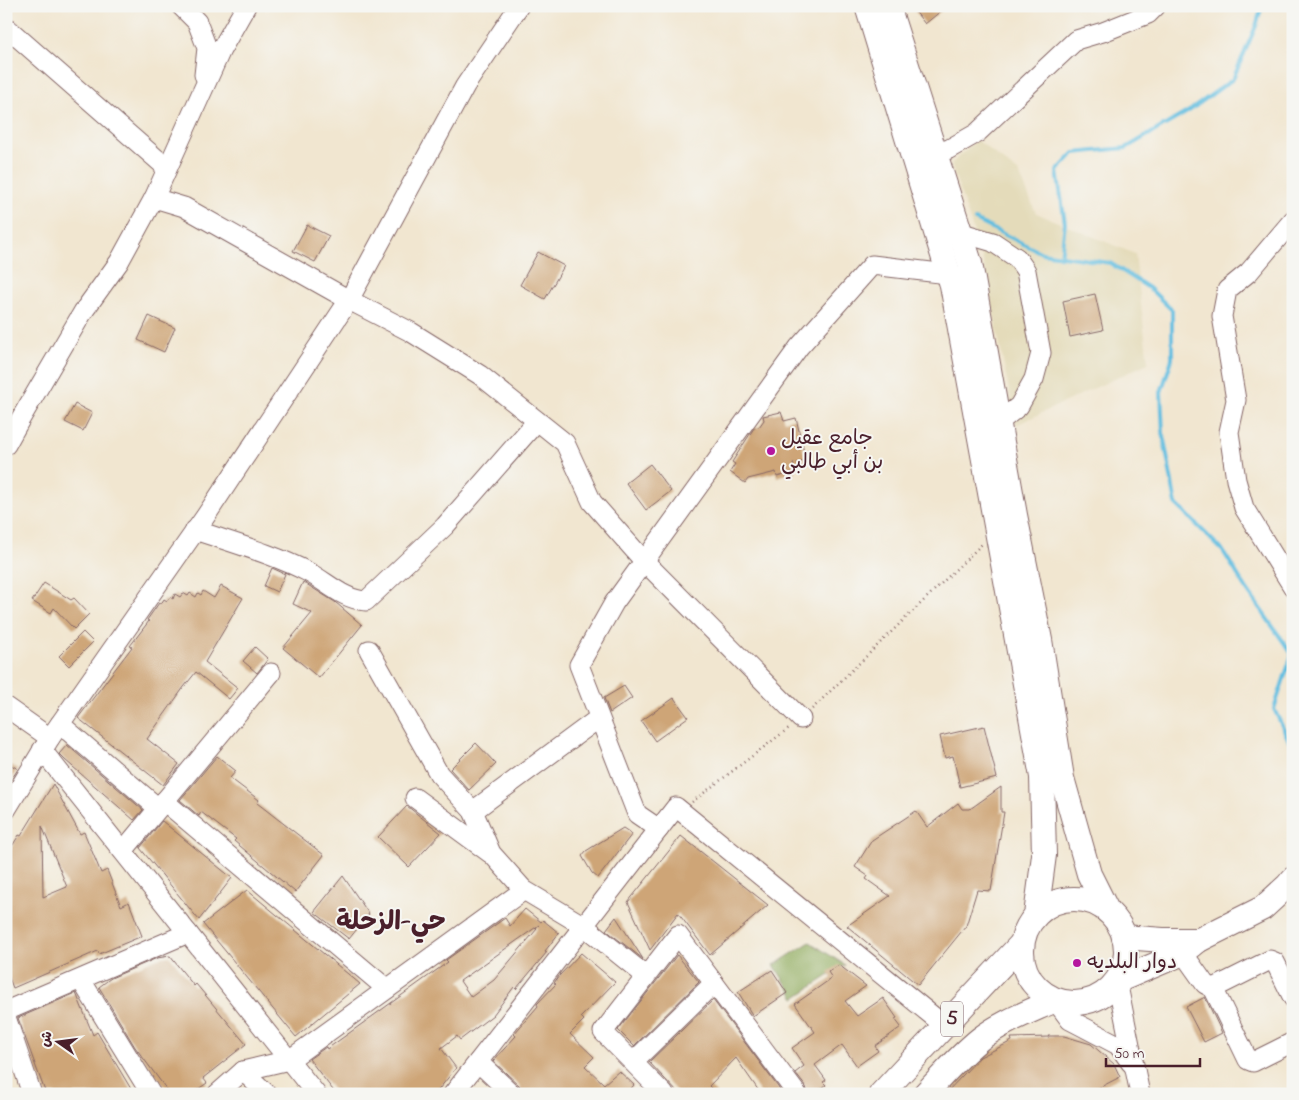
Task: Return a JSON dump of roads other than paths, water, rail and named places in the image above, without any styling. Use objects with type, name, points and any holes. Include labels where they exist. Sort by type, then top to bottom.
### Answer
[{"type":"main road","points":[[867,6],[952,285],[1042,777],[1044,855],[1036,915]]},
{"type":"main road","points":[[888,6],[970,263],[998,423],[1040,640],[1062,778],[1090,874],[1107,910],[1118,922],[1124,937],[1125,960],[1117,981]]},
{"type":"main road","points":[[1107,910],[1090,901],[1070,899],[1052,904],[1036,915],[1027,928],[1022,943],[1022,961],[1028,978],[1040,991],[1055,1000],[1072,1004],[1089,1001],[1104,994],[1117,981],[1191,946],[1263,908],[1291,882]]},
{"type":"main road","points":[[1124,937],[1163,940],[1191,946]]},
{"type":"main road","name":"5","points":[[881,1094],[1022,943]]},
{"type":"main road","name":"5","points":[[925,1094],[980,1039],[1011,1020],[1055,1000]]},
{"type":"street","points":[[181,6],[197,22],[207,48],[202,91]]},
{"type":"street","points":[[6,445],[83,312],[119,262],[154,198],[221,50],[246,6]]},
{"type":"street","points":[[6,810],[51,737],[196,530],[349,300],[465,86],[519,6]]},
{"type":"street","points":[[935,154],[949,149],[977,132],[1076,40],[1103,32],[1148,14],[1156,6]]},
{"type":"street","points":[[6,27],[167,168]]},
{"type":"street","points":[[154,198],[184,207],[349,300],[411,332],[480,375],[565,443],[592,502],[644,561],[801,719]]},
{"type":"street","points":[[1293,220],[1249,272],[1227,290],[1222,316],[1236,400],[1229,432],[1236,480],[1244,508],[1293,587]]},
{"type":"street","points":[[959,232],[993,242],[1017,258],[1026,271],[1041,353],[1034,379],[1019,406],[998,423]]},
{"type":"street","points":[[659,829],[637,814],[579,665],[614,602],[799,347],[872,265],[948,274]]},
{"type":"street","points":[[196,530],[278,559],[309,573],[356,601],[366,601],[445,526],[537,421]]},
{"type":"street","points":[[369,650],[439,774],[473,811],[491,853]]},
{"type":"street","points":[[123,851],[271,673]]},
{"type":"street","points":[[6,707],[51,737],[161,804],[387,989]]},
{"type":"street","points":[[473,811],[600,718]]},
{"type":"street","points":[[51,737],[123,851],[316,1094]]},
{"type":"street","points":[[416,798],[491,853],[524,890],[584,926],[646,976]]},
{"type":"street","points":[[453,1094],[676,807],[945,1026]]},
{"type":"street","points":[[217,1094],[242,1071],[289,1060],[524,890]]},
{"type":"street","points":[[6,1011],[188,933]]},
{"type":"street","points":[[664,1094],[603,1032],[678,935],[797,1094]]},
{"type":"street","points":[[1191,946],[1204,984],[1216,990]]},
{"type":"street","points":[[1293,998],[1275,962],[1270,960],[1216,987],[1215,992],[1248,1060],[1253,1062],[1293,1042]]},
{"type":"street","points":[[81,980],[151,1094]]},
{"type":"street","points":[[1117,981],[1140,1094]]},
{"type":"street","points":[[633,1062],[714,982]]},
{"type":"street","points":[[1055,1000],[1070,1020],[1118,1044],[1136,1070]]},
{"type":"street","points":[[6,1017],[29,1092]]},
{"type":"street","points":[[478,1062],[512,1094]]},
{"type":"street","points":[[242,1071],[267,1094]]},
{"type":"waterway","points":[[1061,257],[1065,223],[1057,171],[1074,153],[1126,148],[1189,111],[1233,79],[1256,26],[1262,6]]},
{"type":"waterway","points":[[975,220],[1042,253],[1110,263],[1149,288],[1172,310],[1172,359],[1161,392],[1163,434],[1176,504],[1223,551],[1247,590],[1292,654],[1274,709],[1293,749]]},
{"type":"place","name":"جامع عقيل بن أبي طالبي","points":[[771,451]]},
{"type":"place","name":"دوار البلديه","points":[[1077,963]]},
{"type":"district","name":"حي-الزحلة","points":[[391,923]]}]
